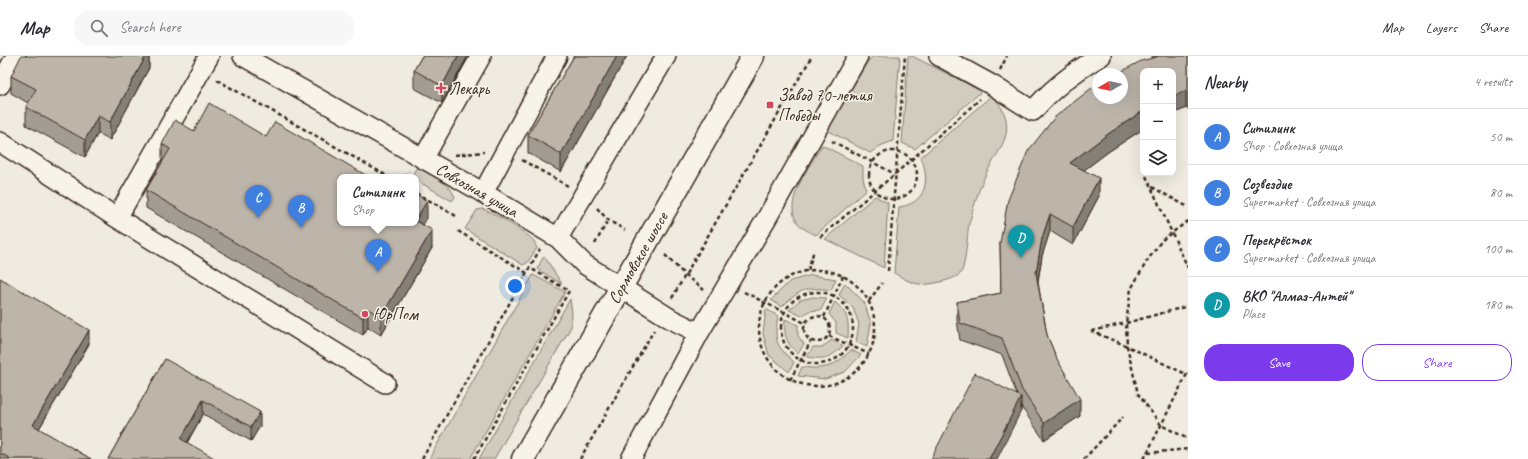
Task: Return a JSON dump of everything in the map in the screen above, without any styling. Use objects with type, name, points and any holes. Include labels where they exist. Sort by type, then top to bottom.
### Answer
[{"type":"main road","name":"Сормовское шоссе","points":[[523,459],[753,56]]},
{"type":"street","points":[[0,85],[16,56]]},
{"type":"street","name":"Совхозная улица","points":[[243,56],[483,193],[553,235],[584,264],[663,314],[699,333]]},
{"type":"street","points":[[423,159],[481,56]]},
{"type":"street","points":[[483,193],[557,56]]},
{"type":"street","points":[[553,235],[583,195],[666,56]]},
{"type":"street","points":[[630,459],[699,333],[768,216],[858,56]]},
{"type":"street","points":[[939,56],[992,85],[1033,111],[1045,96],[1066,78],[1101,56]]},
{"type":"street","points":[[117,218],[204,63]]},
{"type":"street","points":[[0,142],[117,218],[385,383]]},
{"type":"path","points":[[580,459],[812,56]]},
{"type":"path","points":[[888,271],[905,56]]},
{"type":"path","points":[[997,76],[1007,56]]},
{"type":"path","points":[[204,63],[384,174]]},
{"type":"path","points":[[820,237],[912,160],[986,94]]},
{"type":"path","points":[[815,132],[895,174]]},
{"type":"path","points":[[453,155],[506,150],[583,195],[608,220],[624,230]]},
{"type":"path","points":[[898,151],[905,154],[912,160],[917,174],[913,188],[908,194],[901,198],[893,199],[886,198],[875,191],[871,184],[870,170],[877,157],[884,153],[898,151]]},
{"type":"path","points":[[1146,176],[1188,268]]},
{"type":"path","points":[[1152,187],[1188,207]]},
{"type":"path","points":[[419,195],[458,217]]},
{"type":"path","points":[[594,244],[608,220]]},
{"type":"path","points":[[1188,221],[1172,231],[1162,240],[1131,289],[1126,323],[1127,346],[1138,394],[1161,425],[1188,439]]},
{"type":"path","points":[[458,231],[527,273]]},
{"type":"path","points":[[422,459],[527,273],[553,235]]},
{"type":"path","points":[[808,270],[814,250]]},
{"type":"path","points":[[665,255],[685,275],[709,294]]},
{"type":"path","points":[[474,459],[569,291],[530,268]]},
{"type":"path","points":[[808,270],[826,270],[843,276],[858,286],[869,301],[875,318],[875,337],[869,354],[858,369],[844,380],[826,386],[808,385],[790,380],[776,369],[765,354],[759,337],[759,319],[765,302],[775,287],[790,276],[808,270]]},
{"type":"path","points":[[824,317],[843,276]]},
{"type":"path","points":[[869,301],[882,283]]},
{"type":"path","points":[[741,298],[744,292],[805,323]]},
{"type":"path","points":[[811,292],[823,292],[834,296],[843,303],[851,317],[852,334],[849,344],[842,353],[833,360],[812,364],[801,360],[792,354],[785,345],[781,334],[781,323],[784,312],[791,303],[800,296],[811,292]]},
{"type":"path","points":[[1144,459],[1188,374],[1091,331],[1188,306]]},
{"type":"path","points":[[811,317],[824,317],[831,327],[829,336],[820,343],[811,341],[805,335],[805,323],[811,317]]},
{"type":"path","points":[[829,336],[869,354]]},
{"type":"path","points":[[790,380],[811,341]]},
{"type":"path","points":[[1084,459],[1123,417]]},
{"type":"path","points":[[1147,453],[1188,449]]},
{"type":"shaded area","points":[[874,56],[900,56],[893,141],[880,146],[870,153],[827,130],[868,61]]},
{"type":"shaded area","points":[[908,56],[912,56],[982,91],[915,149],[902,143]]},
{"type":"shaded area","points":[[991,96],[995,99],[1004,112],[1007,128],[1002,144],[988,169],[976,199],[969,224],[962,271],[957,276],[934,283],[923,284],[909,281],[894,273],[899,207],[916,201],[924,189],[925,174],[921,157]]},
{"type":"shaded area","points":[[822,145],[863,166],[863,178],[866,190],[816,235],[803,228],[796,220],[793,209],[794,198],[798,186]]},
{"type":"shaded area","points":[[417,167],[439,179],[449,187],[455,197],[452,201],[419,182],[419,174],[413,174]]},
{"type":"shaded area","points":[[875,196],[888,203],[884,268],[825,239]]},
{"type":"shaded area","points":[[482,209],[510,223],[534,241],[537,248],[527,263],[523,265],[465,229],[477,210]]},
{"type":"shaded area","points":[[544,256],[562,284],[537,269]]},
{"type":"shaded area","points":[[533,275],[565,292],[470,459],[429,459]]},
{"type":"shaded area","points":[[812,275],[836,279],[831,290],[804,290],[799,292],[782,307],[771,300],[790,281]]},
{"type":"shaded area","points":[[845,283],[864,302],[871,323],[867,347],[856,342],[859,324],[853,308],[839,295]]},
{"type":"shaded area","points":[[813,297],[827,298],[821,310],[809,311],[802,316],[789,310],[800,300]]},
{"type":"shaded area","points":[[570,299],[572,313],[571,327],[494,459],[479,459]]},
{"type":"shaded area","points":[[835,302],[843,310],[847,318],[848,338],[836,333],[836,323],[829,314]]},
{"type":"shaded area","points":[[766,309],[778,316],[776,331],[777,342],[783,351],[794,362],[789,372],[769,355],[763,334]]},
{"type":"shaded area","points":[[785,319],[798,325],[798,336],[804,344],[798,354],[786,338]]},
{"type":"shaded area","points":[[832,340],[843,346],[831,356],[823,358],[807,357],[813,347],[822,347]]},
{"type":"shaded area","points":[[851,350],[861,355],[845,372],[825,379],[798,376],[802,367],[818,368],[829,366],[834,364]]},
{"type":"building","points":[[21,56],[146,56],[110,122],[98,116],[85,140],[26,107],[36,89],[11,76]]},
{"type":"building","points":[[422,56],[458,56],[442,86],[414,70]]},
{"type":"building","points":[[574,56],[617,56],[561,154],[528,135]]},
{"type":"building","points":[[1188,56],[1188,91],[1186,90],[1176,95],[1176,68],[1140,68],[1140,113],[1108,134],[1070,163],[1099,178],[1073,227],[1050,214],[1042,238],[1036,273],[1047,335],[1057,359],[1080,399],[1044,423],[1022,390],[1002,338],[960,323],[957,302],[1001,293],[1000,243],[1008,200],[1028,151],[1055,117],[1092,88],[1092,104],[1128,104],[1128,68],[1141,61],[1157,57]]},
{"type":"building","points":[[209,103],[266,137],[275,122],[364,174],[337,174],[337,226],[419,226],[419,223],[432,230],[381,317],[368,309],[363,318],[146,190],[170,149],[162,144],[175,120],[194,131]]},
{"type":"building","points":[[419,196],[427,201],[419,214]]},
{"type":"building","points":[[0,278],[89,330],[33,425],[91,459],[11,459],[0,453]]},
{"type":"building","points":[[165,359],[260,412],[251,427],[203,400],[181,439],[216,459],[108,459]]},
{"type":"building","points":[[975,373],[1021,397],[989,459],[931,459]]},
{"type":"place","name":"Лекарь","points":[[441,88]]},
{"type":"place","name":"Завод 70-летия Победы","points":[[770,105]]},
{"type":"place","name":"Перекрёсток","points":[[258,218]]},
{"type":"place","name":"Созвездие","points":[[301,228]]},
{"type":"place","name":"ВКО \"Алмаз-Антей\"","points":[[1021,258]]},
{"type":"place","name":"Ситилинк","points":[[378,272]]},
{"type":"place","name":"ЮрПом","points":[[365,314]]}]
